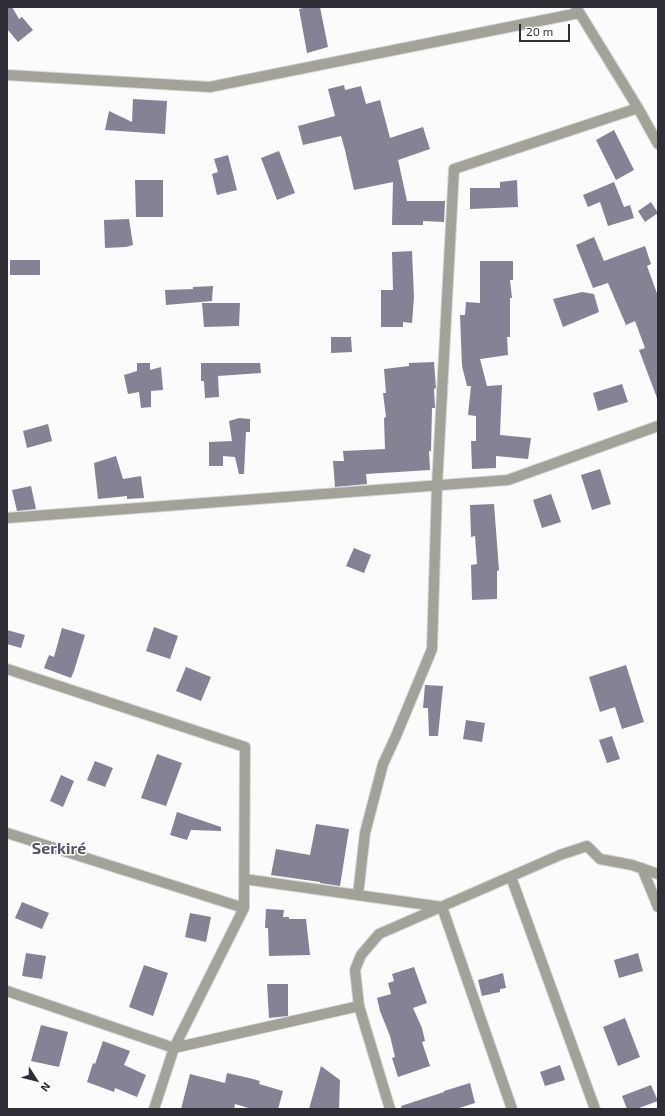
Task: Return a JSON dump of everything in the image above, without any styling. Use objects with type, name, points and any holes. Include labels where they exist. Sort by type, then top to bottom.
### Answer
[{"type":"street","points":[[7,75],[210,87],[577,10],[638,108],[658,144]]},
{"type":"street","points":[[358,895],[365,833],[383,764],[432,649],[437,486],[454,169],[638,108]]},
{"type":"street","points":[[7,518],[508,480],[658,426]]},
{"type":"street","points":[[7,669],[245,746],[244,908],[174,1048],[154,1109]]},
{"type":"street","points":[[7,833],[244,908]]},
{"type":"street","points":[[390,1109],[359,1006],[355,970],[361,955],[379,934],[560,855],[587,846],[600,859],[642,868],[658,874]]},
{"type":"street","points":[[642,868],[658,907]]},
{"type":"street","points":[[511,877],[595,1109]]},
{"type":"street","points":[[244,879],[442,907]]},
{"type":"street","points":[[442,907],[512,1109]]},
{"type":"street","points":[[7,991],[174,1048],[359,1006]]},
{"type":"building","points":[[7,7],[12,7],[19,19],[22,17],[33,30],[18,42],[7,29]]},
{"type":"building","points":[[307,7],[320,7],[328,47],[307,53],[299,9]]},
{"type":"building","points":[[344,85],[345,90],[361,86],[366,104],[380,100],[390,138],[423,127],[430,149],[398,160],[407,201],[445,201],[444,222],[423,221],[423,225],[392,225],[393,182],[354,190],[341,136],[303,145],[298,126],[335,116],[328,89]]},
{"type":"building","points":[[133,99],[167,101],[165,134],[105,130],[109,111],[132,122]]},
{"type":"building","points":[[614,130],[634,170],[616,180],[596,140]]},
{"type":"building","points":[[279,151],[295,193],[277,200],[261,158]]},
{"type":"building","points":[[228,155],[237,190],[217,195],[212,174],[218,172],[214,159]]},
{"type":"building","points":[[135,180],[163,180],[163,217],[136,217]]},
{"type":"building","points":[[517,180],[518,207],[470,209],[470,188],[500,188],[500,182]]},
{"type":"building","points":[[614,182],[624,207],[630,205],[634,218],[608,226],[600,202],[588,207],[583,195]]},
{"type":"building","points":[[651,202],[658,213],[645,222],[638,211]]},
{"type":"building","points":[[129,219],[133,245],[126,247],[105,248],[104,220]]},
{"type":"building","points":[[594,237],[604,261],[645,246],[651,264],[647,266],[658,296],[658,398],[639,350],[645,348],[635,321],[626,325],[608,283],[593,288],[576,245]]},
{"type":"building","points":[[412,251],[414,297],[412,323],[403,322],[403,327],[381,327],[381,290],[393,290],[392,252]]},
{"type":"building","points":[[10,260],[40,260],[40,275],[10,275]]},
{"type":"building","points":[[480,261],[513,261],[513,280],[510,280],[512,298],[510,298],[510,337],[507,337],[508,355],[480,359],[487,386],[502,385],[500,435],[531,438],[528,459],[496,456],[496,468],[472,469],[471,441],[476,441],[476,416],[468,415],[471,386],[467,386],[462,366],[460,315],[465,315],[466,302],[480,303]]},
{"type":"building","points":[[213,286],[212,301],[166,305],[165,290],[193,289],[193,287]]},
{"type":"building","points":[[582,292],[594,294],[599,312],[563,327],[553,299]]},
{"type":"building","points":[[202,303],[240,303],[239,326],[204,327]]},
{"type":"building","points":[[331,337],[351,337],[352,352],[331,353]]},
{"type":"building","points":[[434,362],[436,388],[434,389],[435,408],[432,408],[431,451],[429,451],[430,470],[366,474],[367,484],[335,487],[333,461],[344,461],[343,451],[385,449],[384,418],[386,417],[383,393],[386,393],[384,369],[409,366],[409,363]]},
{"type":"building","points":[[137,363],[150,363],[150,370],[161,367],[163,390],[151,391],[151,407],[141,408],[139,392],[128,394],[124,375],[137,371]]},
{"type":"building","points":[[201,363],[260,363],[261,373],[218,376],[219,397],[205,398],[204,381],[201,381]]},
{"type":"building","points":[[622,384],[628,402],[598,411],[593,393]]},
{"type":"building","points":[[239,418],[250,419],[250,432],[246,432],[244,474],[239,474],[235,457],[223,456],[223,466],[209,466],[209,442],[232,441],[229,421]]},
{"type":"building","points":[[48,424],[52,441],[27,448],[23,431]]},
{"type":"building","points":[[116,456],[123,479],[141,476],[144,498],[127,499],[127,496],[98,499],[94,463]]},
{"type":"building","points":[[600,469],[611,504],[592,510],[581,475]]},
{"type":"building","points":[[31,486],[36,509],[17,511],[12,490]]},
{"type":"building","points":[[551,494],[561,522],[542,528],[533,500]]},
{"type":"building","points":[[494,504],[499,570],[497,571],[497,599],[472,600],[471,565],[477,564],[475,536],[471,537],[470,505]]},
{"type":"building","points":[[354,548],[371,555],[364,573],[346,566]]},
{"type":"building","points":[[154,627],[178,636],[170,659],[146,651]]},
{"type":"building","points":[[62,628],[85,635],[71,678],[44,668],[49,655],[54,657]]},
{"type":"building","points":[[7,630],[25,635],[21,648],[7,644]]},
{"type":"building","points":[[626,665],[644,722],[622,729],[615,707],[600,712],[589,677]]},
{"type":"building","points":[[186,667],[211,677],[201,701],[176,691]]},
{"type":"building","points":[[425,685],[443,686],[438,736],[429,736],[428,708],[423,708]]},
{"type":"building","points":[[466,720],[485,723],[482,742],[463,739]]},
{"type":"building","points":[[612,736],[620,759],[607,763],[599,740]]},
{"type":"building","points":[[157,754],[182,763],[166,806],[141,798]]},
{"type":"building","points":[[95,761],[113,768],[105,787],[87,780]]},
{"type":"building","points":[[61,775],[74,781],[63,807],[50,801]]},
{"type":"building","points":[[177,812],[221,827],[221,831],[191,830],[187,840],[170,835]]},
{"type":"building","points":[[316,824],[349,829],[340,886],[271,875],[276,849],[310,855]]},
{"type":"building","points":[[22,902],[49,913],[42,929],[15,918]]},
{"type":"building","points":[[266,909],[284,910],[283,917],[289,917],[289,919],[306,919],[310,955],[269,956],[268,928],[265,928]]},
{"type":"building","points":[[190,913],[211,917],[206,942],[185,937]]},
{"type":"building","points":[[26,953],[46,956],[42,979],[22,976]]},
{"type":"building","points":[[638,953],[643,971],[619,978],[614,960]]},
{"type":"building","points":[[144,965],[168,973],[153,1016],[129,1007]]},
{"type":"building","points":[[414,967],[427,1003],[413,1008],[422,1028],[425,1041],[422,1042],[430,1066],[398,1077],[392,1058],[395,1057],[390,1036],[380,1011],[377,998],[391,994],[388,983],[394,981],[392,974]]},
{"type":"building","points":[[503,973],[506,988],[500,989],[500,992],[482,996],[478,980]]},
{"type":"building","points":[[267,984],[288,984],[288,1016],[269,1018]]},
{"type":"building","points":[[625,1018],[640,1057],[618,1066],[603,1027]]},
{"type":"building","points":[[41,1025],[68,1032],[59,1067],[31,1061]]},
{"type":"building","points":[[103,1041],[130,1051],[124,1065],[146,1075],[137,1097],[115,1088],[114,1092],[87,1082],[93,1063],[95,1064]]},
{"type":"building","points":[[560,1065],[565,1080],[545,1086],[540,1072]]},
{"type":"building","points":[[321,1066],[340,1080],[339,1109],[309,1109]]},
{"type":"building","points":[[227,1073],[260,1081],[259,1084],[283,1091],[278,1109],[252,1109],[235,1104],[234,1109],[181,1109],[190,1074],[225,1083]]},
{"type":"building","points":[[470,1083],[475,1103],[456,1109],[402,1109],[401,1106]]},
{"type":"building","points":[[651,1085],[658,1101],[636,1109],[627,1109],[622,1096]]},
{"type":"district","name":"Serkiré","points":[[59,849]]}]
